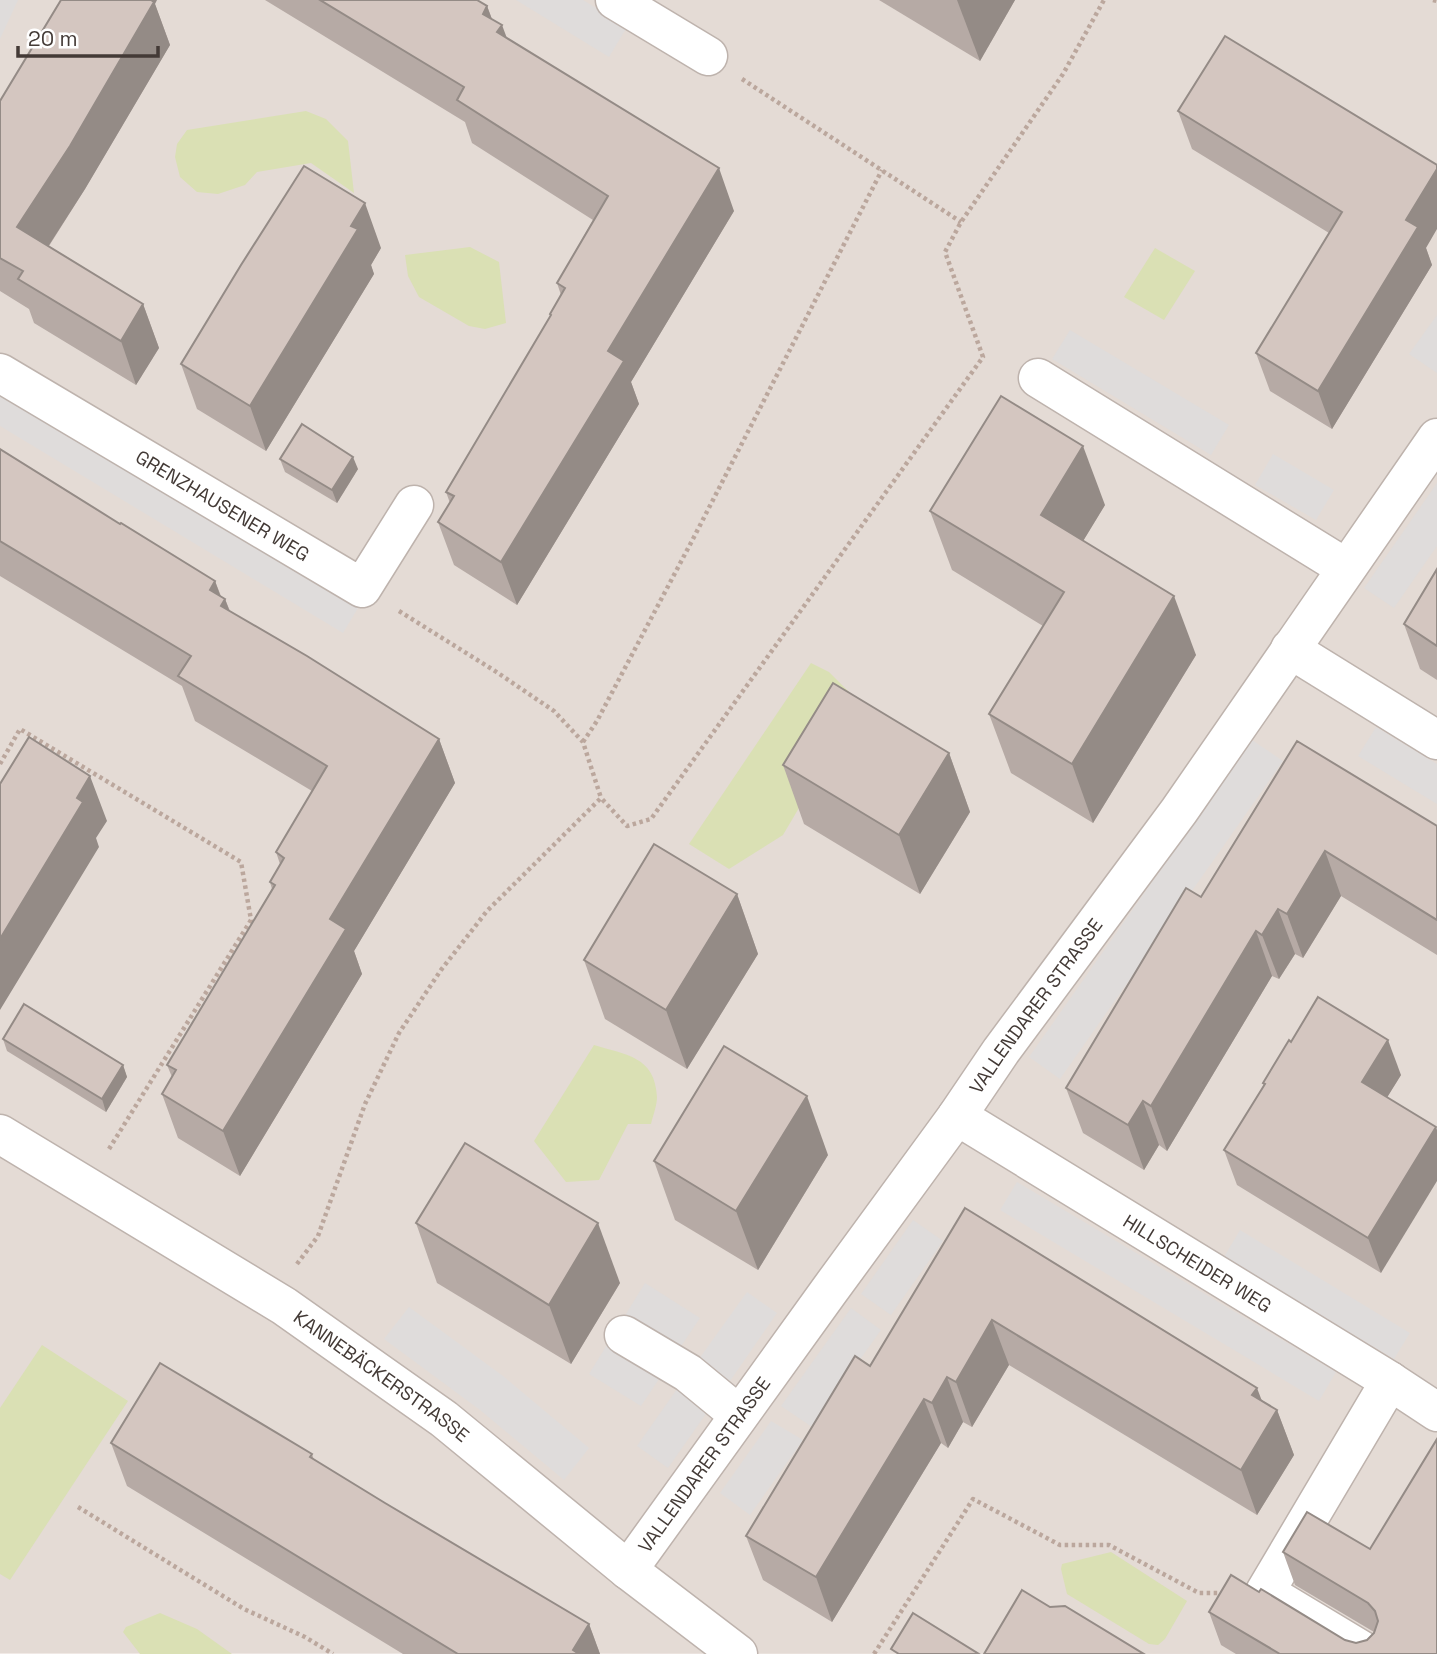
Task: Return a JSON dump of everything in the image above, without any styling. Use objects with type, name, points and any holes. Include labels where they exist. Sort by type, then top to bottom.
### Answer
[{"type":"street","points":[[623,2],[708,56]]},
{"type":"street","name":"GRENZHAUSENER WEG","points":[[0,373],[362,588]]},
{"type":"street","points":[[1038,378],[1346,568]]},
{"type":"street","name":"VALLENDARER STRASSE","points":[[628,1570],[957,1116],[1001,1051],[1179,811],[1437,438]]},
{"type":"street","points":[[362,588],[414,505]]},
{"type":"street","points":[[1290,649],[1437,740]]},
{"type":"street","name":"HILLSCHEIDER WEG","points":[[957,1116],[1437,1412]]},
{"type":"street","name":"KANNEBÄCKERSTRASSE","points":[[0,1134],[271,1298],[444,1419],[628,1570],[738,1654]]},
{"type":"street","points":[[624,1335],[688,1374],[739,1415]]},
{"type":"street","points":[[1368,1654],[1265,1592],[1390,1381]]},
{"type":"path","points":[[362,588],[554,711],[583,742],[601,798],[627,826],[651,819],[983,357],[945,252],[961,222],[1063,74],[1104,0]]},
{"type":"path","points":[[708,56],[961,222]]},
{"type":"path","points":[[583,742],[597,721],[694,537],[881,170]]},
{"type":"path","points":[[0,764],[20,729],[241,862],[251,920],[86,1186]]},
{"type":"path","points":[[271,1298],[318,1236],[365,1104],[399,1033],[441,970],[487,911],[601,798]]},
{"type":"path","points":[[874,1654],[973,1499],[1060,1545],[1109,1545],[1199,1593],[1265,1592]]},
{"type":"path","points":[[78,1507],[244,1609],[305,1637],[333,1654]]},
{"type":"shaded area","points":[[0,0],[1437,0],[1437,1654],[0,1653]]},
{"type":"shaded area","points":[[0,0],[18,0],[0,39]]},
{"type":"shaded area","points":[[516,0],[583,0],[627,27],[609,57]]},
{"type":"shaded area","points":[[1437,315],[1437,373],[1409,354]]},
{"type":"shaded area","points":[[1070,330],[1229,425],[1211,455],[1052,359]]},
{"type":"shaded area","points":[[0,386],[361,603],[343,633],[0,426]]},
{"type":"shaded area","points":[[1273,454],[1334,490],[1316,520],[1255,485]]},
{"type":"shaded area","points":[[1437,483],[1437,546],[1394,608],[1364,588]]},
{"type":"shaded area","points":[[1376,727],[1437,764],[1437,804],[1358,756]]},
{"type":"shaded area","points":[[1252,740],[1283,761],[1060,1079],[1029,1057]]},
{"type":"shaded area","points":[[1017,1182],[1336,1372],[1319,1401],[1000,1210]]},
{"type":"shaded area","points":[[913,1220],[943,1241],[891,1315],[861,1294]]},
{"type":"shaded area","points":[[1240,1230],[1410,1333],[1394,1359],[1224,1257]]},
{"type":"shaded area","points":[[645,1283],[700,1318],[641,1406],[589,1374]]},
{"type":"shaded area","points":[[747,1292],[777,1313],[728,1384],[696,1363]]},
{"type":"shaded area","points":[[409,1307],[503,1376],[589,1448],[564,1480],[480,1410],[384,1339]]},
{"type":"shaded area","points":[[851,1308],[881,1330],[812,1427],[781,1406]]},
{"type":"shaded area","points":[[677,1389],[708,1411],[668,1468],[637,1446]]},
{"type":"shaded area","points":[[771,1421],[803,1440],[750,1515],[720,1493]]},
{"type":"green space","points":[[306,111],[326,119],[348,141],[354,193],[311,163],[257,172],[245,185],[218,194],[197,192],[180,177],[175,157],[177,144],[187,130]]},
{"type":"green space","points":[[470,247],[499,262],[506,323],[485,329],[469,326],[419,297],[408,276],[405,255]]},
{"type":"green space","points":[[1155,248],[1195,271],[1164,320],[1124,297]]},
{"type":"green space","points":[[811,663],[829,672],[850,693],[852,718],[783,835],[729,869],[689,844]]},
{"type":"green space","points":[[594,1045],[627,1055],[645,1065],[655,1083],[656,1103],[651,1124],[628,1124],[599,1180],[566,1182],[534,1141]]},
{"type":"green space","points":[[42,1345],[128,1401],[10,1580],[0,1574],[0,1408]]},
{"type":"green space","points":[[1111,1552],[1187,1601],[1165,1639],[1158,1645],[1149,1644],[1067,1594],[1062,1564]]},
{"type":"green space","points":[[160,1613],[197,1629],[232,1654],[140,1654],[123,1632],[126,1627]]},
{"type":"building","points":[[61,0],[154,2],[70,146],[17,227],[143,304],[121,341],[18,279],[23,271],[0,258],[0,101]]},
{"type":"building","points":[[320,0],[477,0],[487,6],[483,14],[502,25],[497,32],[719,168],[608,351],[624,361],[501,562],[438,522],[454,496],[446,492],[551,315],[565,288],[557,283],[608,196],[457,100],[464,87]]},
{"type":"building","points":[[1225,36],[1437,165],[1406,220],[1418,227],[1318,391],[1256,353],[1342,212],[1178,111]]},
{"type":"building","points":[[304,166],[365,203],[351,226],[358,229],[250,406],[181,364]]},
{"type":"building","points":[[1001,396],[1083,446],[1041,515],[1174,596],[1072,764],[989,714],[1064,592],[930,511]]},
{"type":"building","points":[[302,424],[353,457],[332,490],[280,459]]},
{"type":"building","points":[[0,449],[215,581],[210,590],[225,599],[221,606],[307,656],[439,739],[330,919],[346,929],[223,1131],[162,1094],[176,1070],[167,1065],[275,885],[270,882],[284,858],[276,852],[327,766],[178,676],[191,656],[0,541]]},
{"type":"building","points":[[1437,569],[1437,646],[1404,624]]},
{"type":"building","points":[[833,683],[949,753],[899,835],[783,765]]},
{"type":"building","points":[[29,737],[90,776],[77,798],[83,802],[0,939],[0,784]]},
{"type":"building","points":[[1297,741],[1437,826],[1437,920],[1325,851],[1287,914],[1278,909],[1262,935],[1256,931],[1151,1106],[1143,1101],[1128,1125],[1066,1088],[1186,888],[1201,897]]},
{"type":"building","points":[[654,844],[737,894],[666,1010],[584,960]]},
{"type":"building","points":[[1318,997],[1388,1040],[1362,1082],[1436,1127],[1368,1238],[1224,1150],[1289,1040],[1291,1042]]},
{"type":"building","points":[[24,1004],[123,1065],[102,1099],[3,1039]]},
{"type":"building","points":[[724,1046],[807,1096],[736,1211],[654,1161]]},
{"type":"building","points":[[465,1143],[598,1223],[549,1305],[416,1223]]},
{"type":"building","points":[[965,1208],[1257,1388],[1252,1395],[1277,1410],[1241,1470],[992,1320],[956,1382],[947,1377],[932,1403],[924,1399],[816,1577],[746,1536],[855,1356],[870,1366]]},
{"type":"building","points":[[160,1363],[312,1454],[310,1457],[385,1503],[589,1624],[573,1650],[579,1654],[458,1654],[111,1443]]},
{"type":"building","points":[[1437,1439],[1437,1654],[1280,1654],[1209,1612],[1231,1575],[1259,1592],[1261,1589],[1345,1640],[1356,1643],[1367,1640],[1374,1633],[1378,1621],[1375,1611],[1368,1603],[1283,1552],[1307,1512],[1370,1549]]},
{"type":"building","points":[[1022,1590],[1050,1607],[1065,1606],[1144,1654],[984,1654]]},
{"type":"building","points":[[913,1613],[979,1654],[899,1654],[891,1649]]}]
